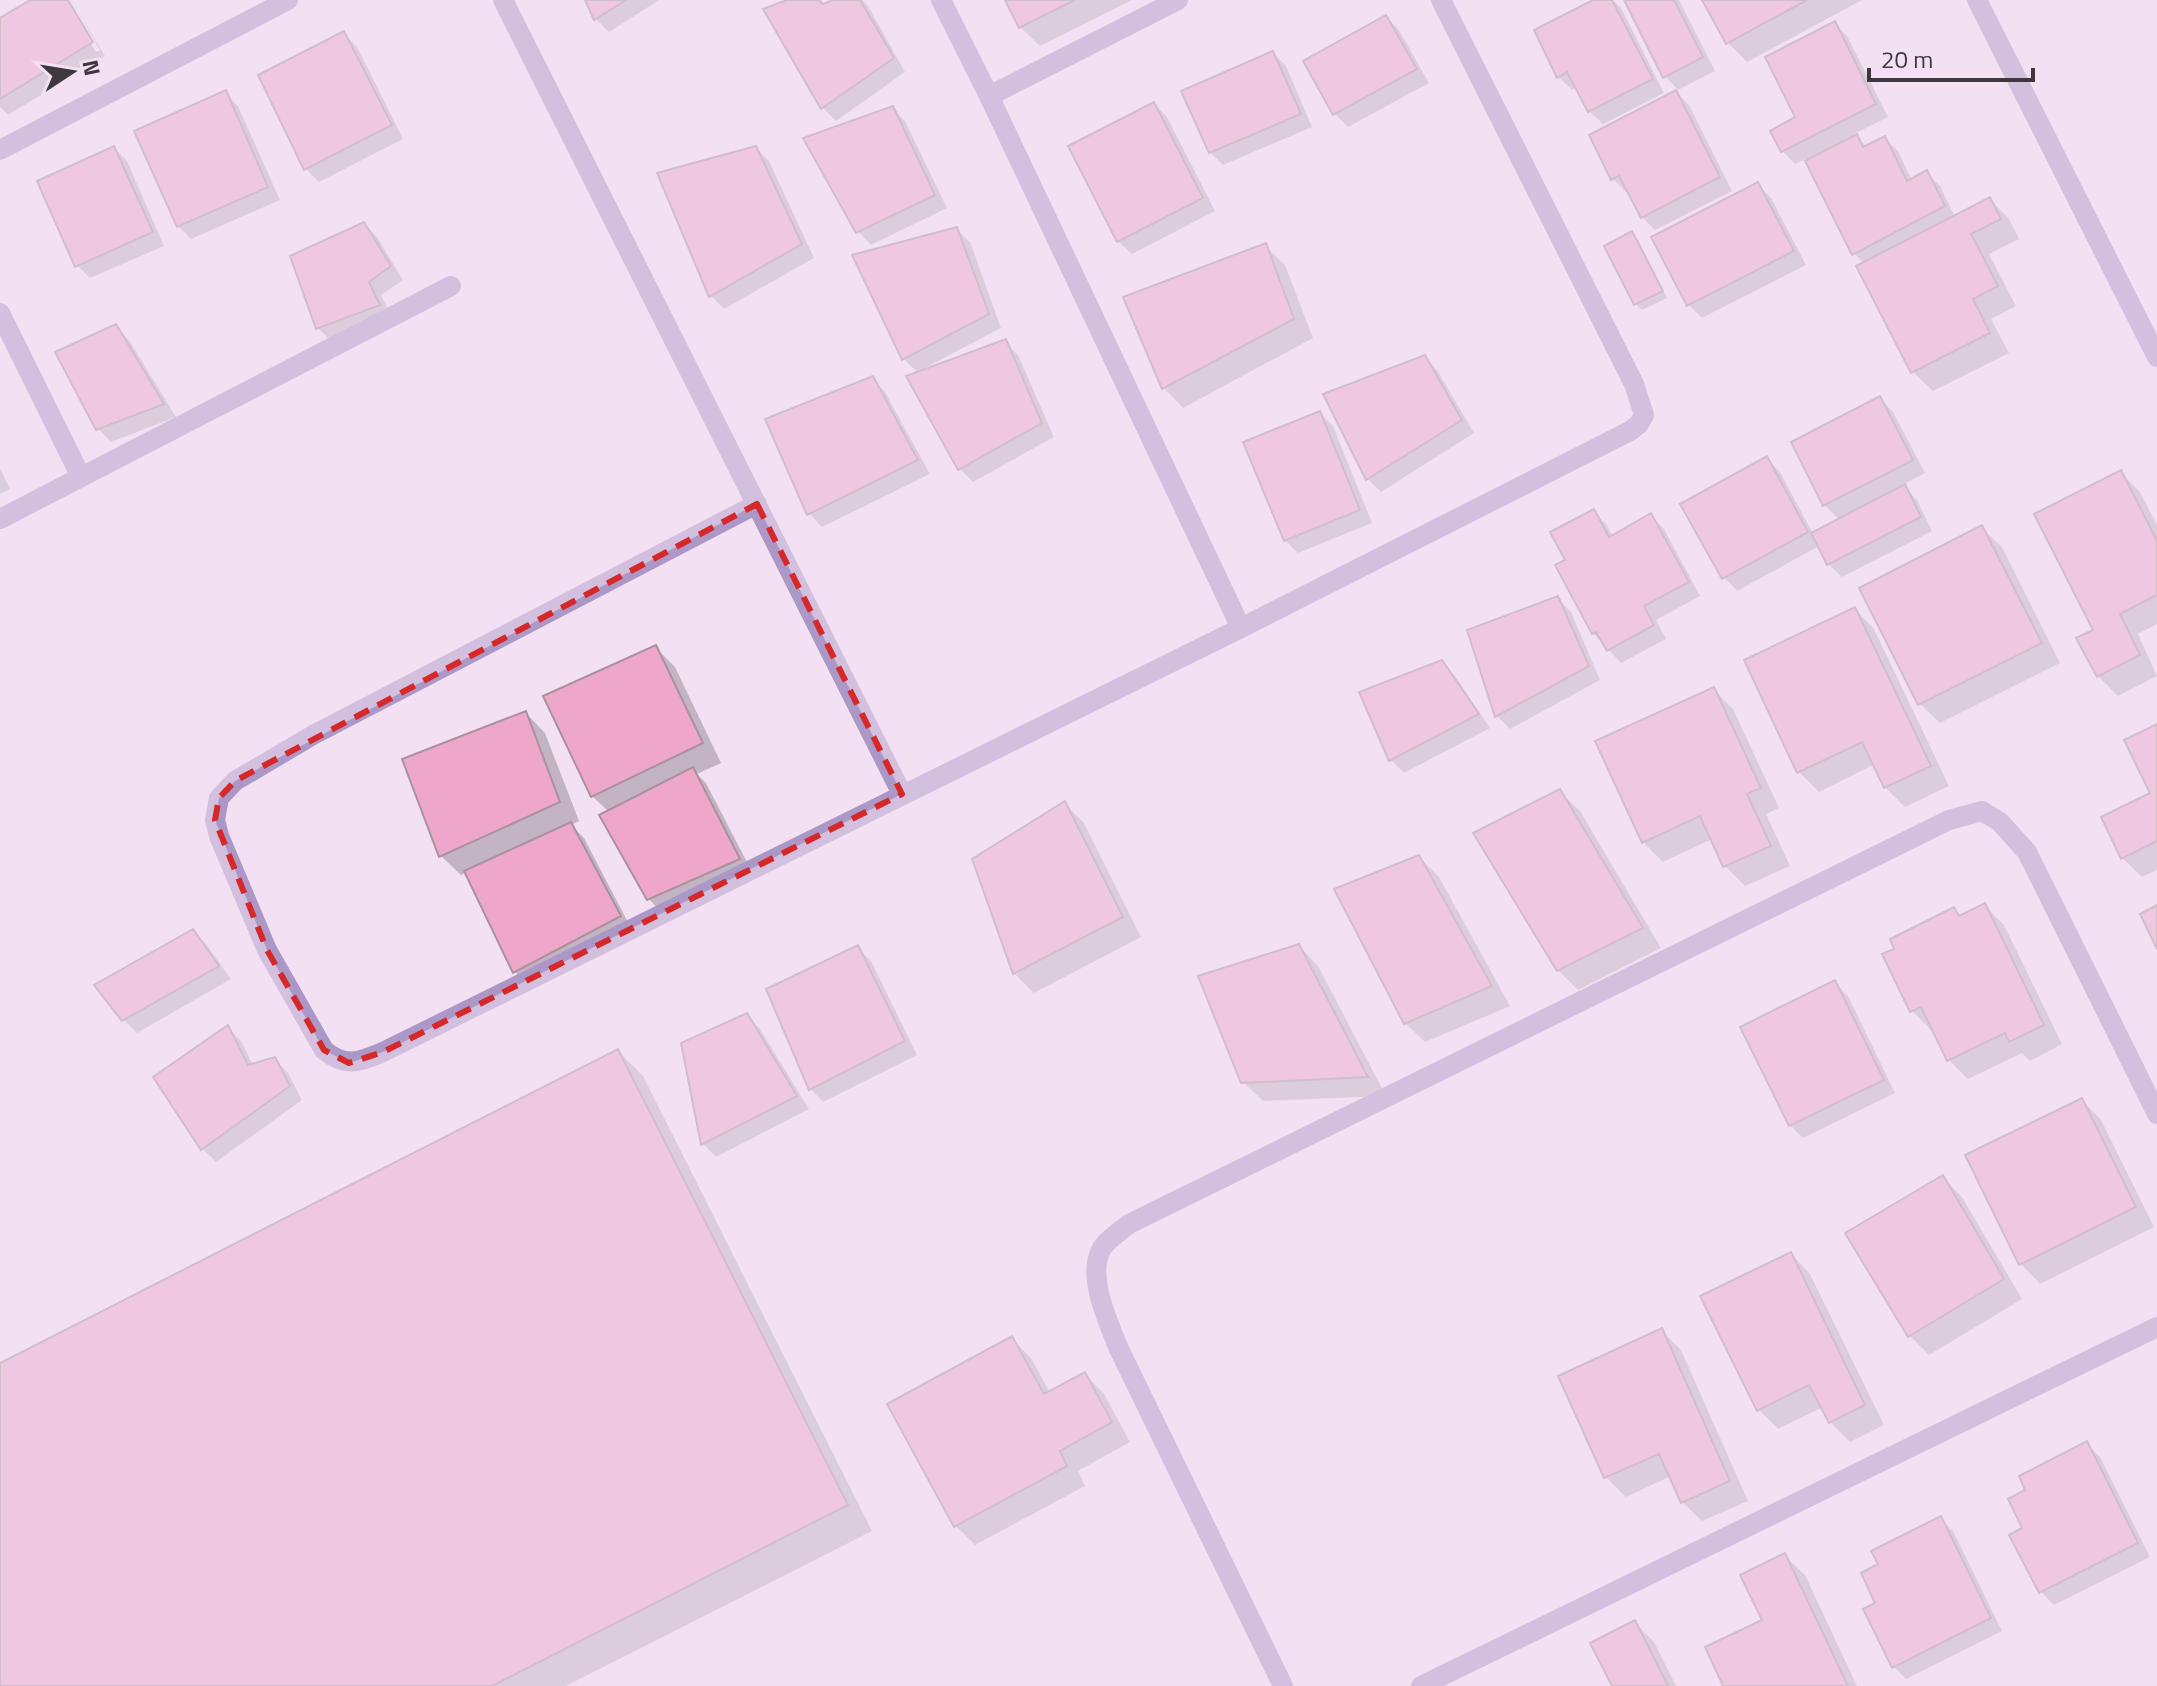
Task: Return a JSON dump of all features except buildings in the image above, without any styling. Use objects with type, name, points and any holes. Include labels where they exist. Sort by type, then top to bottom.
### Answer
[{"type":"street","points":[[0,150],[288,0]]},
{"type":"street","points":[[503,0],[902,794]]},
{"type":"street","points":[[941,0],[1241,628]]},
{"type":"street","points":[[989,96],[1178,0]]},
{"type":"street","points":[[757,504],[313,735],[235,781],[219,798],[215,820],[219,836],[267,950],[324,1050],[342,1061],[358,1063],[1241,628],[1639,424],[1644,415],[1634,384],[1441,0]]},
{"type":"street","points":[[1977,0],[2157,357]]},
{"type":"street","points":[[0,519],[451,286]]},
{"type":"street","points":[[0,313],[80,475]]},
{"type":"street","points":[[1283,1686],[1107,1319],[1096,1280],[1101,1249],[1129,1224],[1949,820],[1982,811],[2000,822],[2027,852],[2157,1114]]},
{"type":"street","points":[[1421,1686],[2157,1327]]},
{"type":"highlighted area","points":[[757,504],[902,794],[383,1052],[349,1063],[324,1050],[267,950],[215,820],[219,798],[235,781]]}]
